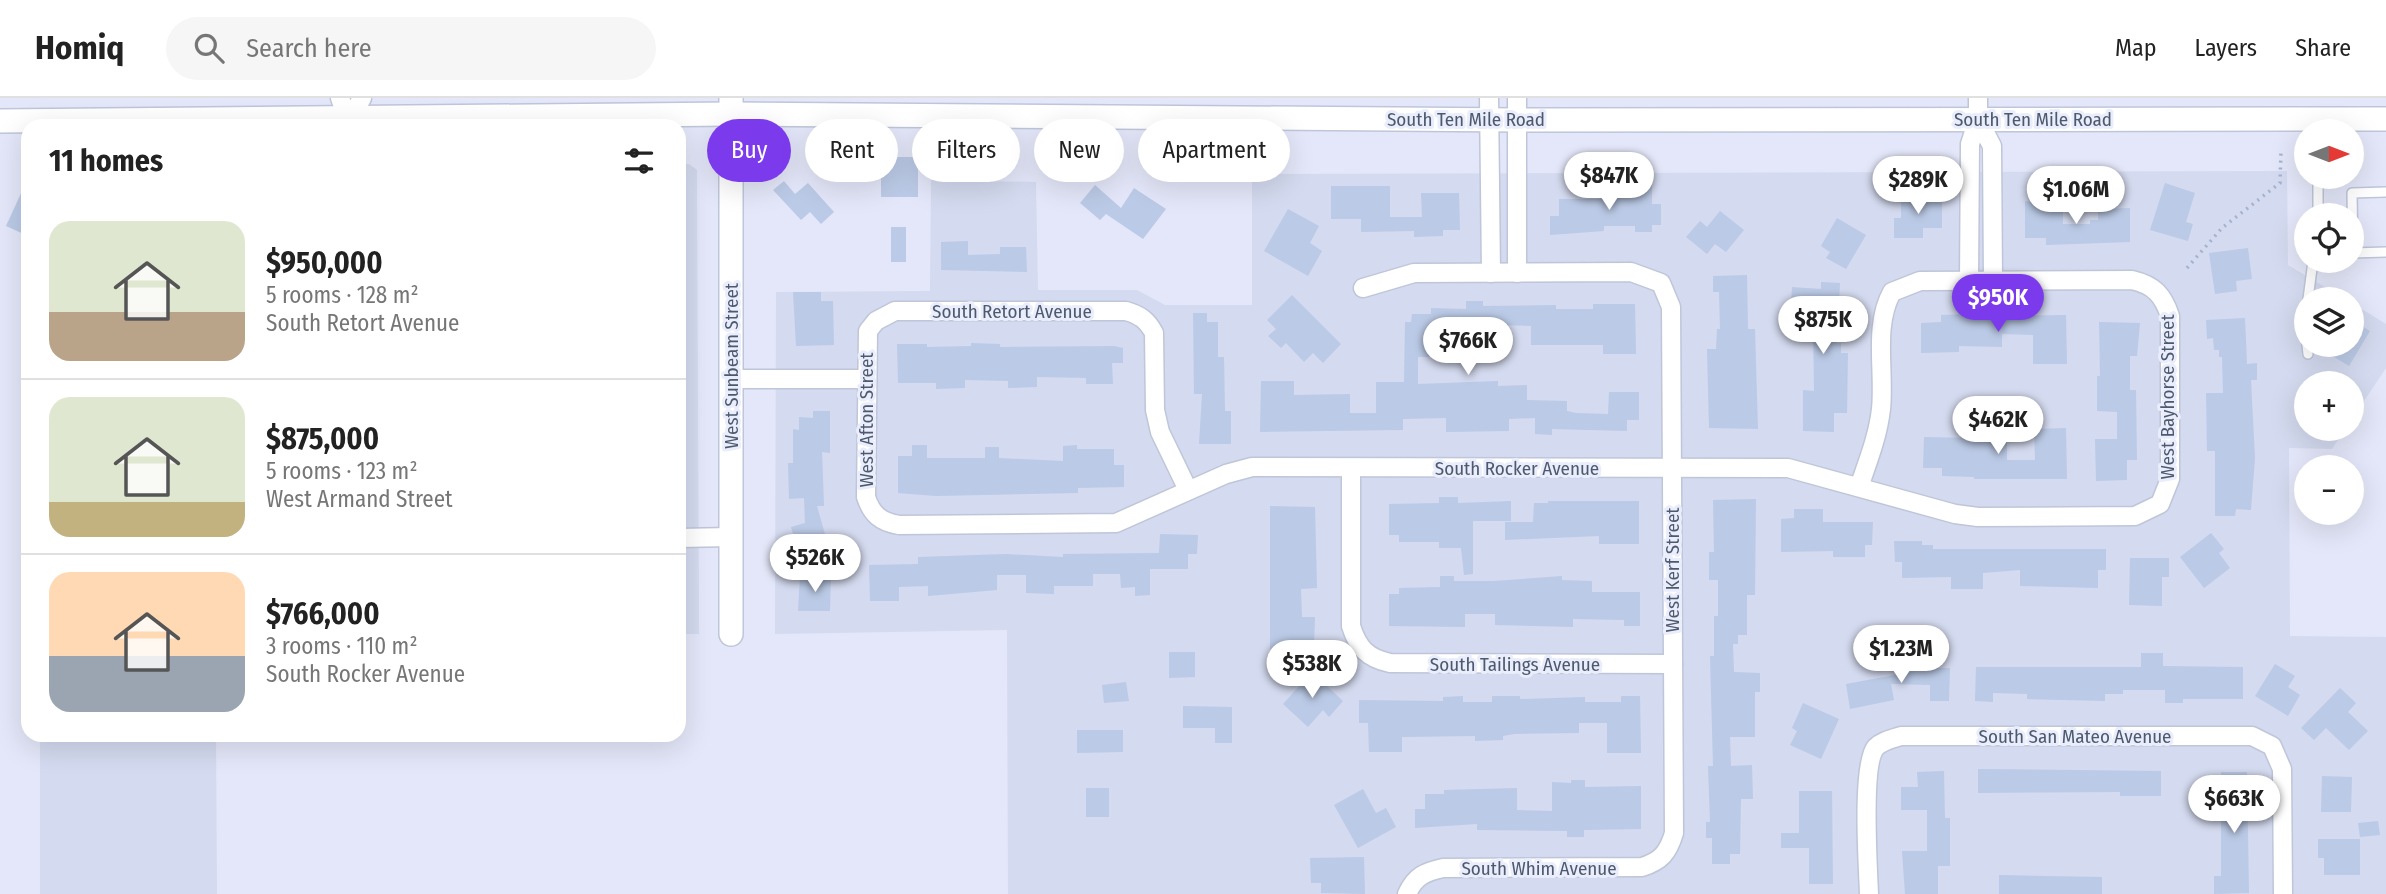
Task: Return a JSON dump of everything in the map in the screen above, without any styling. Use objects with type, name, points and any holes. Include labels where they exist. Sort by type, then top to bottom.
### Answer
[{"type":"street","points":[[340,98],[348,119]]},
{"type":"street","points":[[352,119],[362,98]]},
{"type":"street","name":"South Ten Mile Road","points":[[440,119],[731,106],[1978,108],[2294,124]]},
{"type":"street","name":"West Sunbeam Street","points":[[731,106],[732,634]]},
{"type":"street","points":[[1969,281],[1970,144],[1978,108]]},
{"type":"street","points":[[1859,487],[1877,435],[1883,387],[1882,318],[1892,292],[1920,281],[1993,281],[1992,146],[1978,108]]},
{"type":"street","points":[[1489,109],[1491,273]]},
{"type":"street","points":[[1363,288],[1414,273],[1517,273],[1517,109]]},
{"type":"street","name":"South Ten Mile Road","points":[[2364,121],[2386,119]]},
{"type":"street","name":"South Ten Mile Road","points":[[0,121],[21,121]]},
{"type":"street","name":"West Kerf Street","points":[[1517,273],[1632,272],[1661,283],[1671,307],[1674,833],[1664,857]]},
{"type":"street","name":"West Bayhorse Street","points":[[1993,281],[2133,280],[2157,291],[2170,316],[2170,479],[2160,505]]},
{"type":"street","name":"South Retort Avenue","points":[[876,321],[895,311],[1126,311],[1148,322],[1156,344],[1155,410],[1160,432],[1188,490]]},
{"type":"street","name":"West Afton Street","points":[[876,321],[868,331],[866,344],[866,497],[870,509],[878,518]]},
{"type":"street","points":[[731,380],[866,379]]},
{"type":"street","name":"South Rocker Avenue","points":[[878,518],[899,525],[1096,526],[1116,523],[1238,469],[1252,467],[1788,468],[1934,510],[1978,517],[2135,516],[2160,505]]},
{"type":"street","name":"South Tailings Avenue","points":[[1351,468],[1351,626],[1361,650],[1375,660],[1390,663],[1672,664]]},
{"type":"street","points":[[686,538],[731,537]]},
{"type":"street","name":"South San Mateo Avenue","points":[[1868,894],[1868,767],[1877,746],[1901,736],[2252,736],[2272,746],[2282,769],[2283,894]]},
{"type":"street","name":"South Whim Avenue","points":[[1411,887],[1427,872],[1443,869],[1642,867],[1664,857]]},
{"type":"lane","points":[[2352,203],[2352,193],[2386,192]]},
{"type":"lane","points":[[2364,253],[2386,252]]},
{"type":"path","points":[[2187,268],[2222,228],[2280,183],[2281,152]]},
{"type":"shaded area","points":[[686,164],[697,170],[699,634],[686,634]]},
{"type":"shaded area","points":[[2287,171],[2288,265],[2294,269],[2294,273],[2301,273],[2325,287],[2294,287],[2294,357],[2364,357],[2364,310],[2386,324],[2386,368],[2364,401],[2364,371],[2294,371],[2294,441],[2337,441],[2332,449],[2289,448],[2290,636],[2386,637],[2386,894],[1008,894],[1007,630],[775,634],[776,292],[930,291],[931,182],[1036,182],[1038,290],[1137,290],[1165,305],[1252,305],[1252,182],[1290,182],[1290,174]]},
{"type":"shaded area","points":[[40,742],[216,742],[217,894],[40,894]]},
{"type":"building","points":[[898,157],[912,157],[912,182],[918,182],[918,197],[881,197],[881,182],[898,182]]},
{"type":"building","points":[[785,182],[795,194],[808,183],[834,212],[821,224],[810,212],[801,220],[773,190]]},
{"type":"building","points":[[2165,183],[2195,193],[2186,222],[2193,224],[2188,241],[2150,230]]},
{"type":"building","points":[[1095,185],[1121,208],[1134,188],[1166,209],[1143,239],[1106,214],[1100,220],[1080,203]]},
{"type":"building","points":[[1611,185],[1652,185],[1652,204],[1661,204],[1661,225],[1652,225],[1652,232],[1635,232],[1635,226],[1604,226],[1604,231],[1550,235],[1550,216],[1559,216],[1559,199],[1611,199]]},
{"type":"building","points":[[1331,186],[1390,186],[1390,217],[1422,217],[1421,193],[1459,193],[1460,230],[1443,230],[1443,236],[1414,237],[1414,231],[1361,232],[1361,219],[1331,219]]},
{"type":"building","points":[[21,193],[21,233],[6,226]]},
{"type":"building","points":[[1901,196],[1942,196],[1942,228],[1923,228],[1923,238],[1894,238],[1894,218],[1901,218]]},
{"type":"building","points":[[2025,201],[2063,206],[2063,224],[2090,224],[2090,220],[2098,220],[2098,209],[2130,208],[2130,242],[2046,245],[2046,238],[2025,238]]},
{"type":"building","points":[[1288,209],[1319,226],[1310,243],[1322,251],[1308,276],[1264,251]]},
{"type":"building","points":[[1720,211],[1744,230],[1726,252],[1715,244],[1707,254],[1686,237],[1700,221],[1707,227]]},
{"type":"building","points":[[1837,218],[1866,235],[1846,269],[1826,258],[1830,252],[1821,246]]},
{"type":"building","points":[[891,227],[906,227],[906,262],[891,262]]},
{"type":"building","points":[[968,241],[968,255],[1000,254],[1000,247],[1026,247],[1027,272],[941,270],[941,242]]},
{"type":"building","points":[[2248,248],[2252,279],[2236,281],[2237,291],[2215,294],[2209,253]]},
{"type":"building","points":[[1747,275],[1748,329],[1755,329],[1758,429],[1709,428],[1707,349],[1716,349],[1717,329],[1720,329],[1719,292],[1713,292],[1713,276]]},
{"type":"building","points":[[1821,282],[1840,283],[1837,343],[1841,343],[1841,353],[1848,353],[1847,413],[1834,413],[1834,432],[1803,431],[1803,390],[1814,391],[1813,321],[1790,320],[1792,287],[1821,289]]},
{"type":"building","points":[[793,292],[821,292],[821,301],[833,301],[834,345],[796,346]]},
{"type":"building","points":[[1292,295],[1341,344],[1323,363],[1313,353],[1304,362],[1286,343],[1281,348],[1268,336],[1276,329],[1267,320]]},
{"type":"building","points":[[1466,301],[1483,301],[1483,306],[1556,305],[1556,309],[1593,309],[1593,304],[1635,304],[1636,354],[1603,354],[1603,345],[1531,345],[1531,326],[1498,325],[1498,335],[1458,334],[1458,357],[1418,357],[1418,384],[1498,381],[1498,386],[1527,385],[1527,400],[1567,401],[1567,411],[1576,413],[1608,414],[1609,392],[1639,392],[1639,420],[1627,420],[1627,431],[1552,429],[1552,435],[1535,434],[1535,418],[1509,419],[1509,431],[1446,432],[1446,418],[1403,419],[1403,430],[1260,432],[1261,381],[1294,381],[1294,395],[1350,394],[1350,413],[1376,413],[1376,382],[1404,382],[1405,322],[1411,322],[1412,314],[1431,314],[1431,308],[1466,309]]},
{"type":"building","points":[[2010,312],[2010,316],[2066,315],[2067,364],[2033,364],[2033,335],[2002,334],[2002,347],[1959,346],[1959,352],[1921,353],[1921,323],[1941,322],[1941,315]]},
{"type":"building","points":[[1193,313],[1207,313],[1207,322],[1218,322],[1218,357],[1224,357],[1225,411],[1231,411],[1231,444],[1199,444],[1202,394],[1194,394]]},
{"type":"building","points":[[2245,318],[2247,364],[2257,363],[2257,380],[2251,380],[2255,458],[2251,510],[2236,509],[2235,516],[2215,516],[2215,451],[2207,451],[2206,393],[2223,393],[2222,357],[2219,357],[2219,350],[2214,350],[2213,338],[2207,339],[2206,320]]},
{"type":"building","points":[[2099,322],[2140,323],[2137,356],[2130,356],[2130,390],[2136,390],[2137,460],[2127,460],[2127,480],[2096,481],[2095,439],[2117,439],[2117,412],[2097,411],[2097,376],[2100,376]]},
{"type":"building","points":[[2364,327],[2370,331],[2364,341]]},
{"type":"building","points":[[971,343],[1000,344],[1000,347],[1114,346],[1123,348],[1123,363],[1112,363],[1113,384],[1086,384],[1086,378],[1037,377],[1037,387],[1008,388],[1008,381],[965,380],[965,388],[936,389],[936,383],[898,383],[897,344],[927,344],[927,347],[971,346]]},
{"type":"building","points":[[2334,357],[2354,357],[2349,366]]},
{"type":"building","points":[[813,411],[830,411],[830,453],[822,452],[824,506],[817,506],[830,552],[800,560],[800,551],[798,552],[791,527],[805,523],[804,498],[789,499],[788,463],[793,463],[793,429],[799,430],[799,417],[813,418]]},
{"type":"building","points":[[2066,428],[2067,479],[1974,479],[1942,476],[1942,468],[1923,468],[1924,437],[1974,438],[1974,430],[2007,429],[2007,460],[2035,460],[2034,429]]},
{"type":"building","points":[[912,445],[927,445],[927,458],[985,458],[985,447],[999,447],[999,458],[1063,461],[1063,446],[1077,445],[1077,449],[1114,449],[1114,465],[1124,465],[1124,487],[1078,488],[1078,493],[936,496],[898,493],[898,456],[912,456]]},
{"type":"building","points":[[1439,497],[1458,497],[1458,503],[1511,501],[1511,521],[1473,521],[1473,574],[1464,575],[1461,548],[1439,548],[1439,542],[1399,542],[1399,535],[1389,535],[1389,504],[1439,503]]},
{"type":"building","points":[[1756,499],[1755,595],[1747,595],[1747,635],[1738,635],[1738,644],[1733,644],[1734,672],[1760,673],[1760,692],[1755,692],[1755,737],[1730,737],[1731,766],[1752,765],[1753,799],[1741,799],[1740,854],[1730,854],[1730,864],[1712,864],[1712,838],[1706,838],[1706,822],[1710,822],[1708,766],[1713,766],[1710,656],[1714,656],[1714,616],[1718,616],[1718,580],[1709,580],[1709,552],[1714,552],[1713,500]]},
{"type":"building","points":[[1639,501],[1639,544],[1599,544],[1599,536],[1505,540],[1505,522],[1533,522],[1534,503]]},
{"type":"building","points":[[1270,506],[1315,507],[1317,588],[1301,589],[1302,617],[1315,617],[1314,646],[1309,646],[1309,661],[1270,661]]},
{"type":"building","points":[[1794,509],[1823,509],[1823,522],[1873,522],[1872,545],[1865,545],[1865,557],[1833,557],[1833,551],[1781,552],[1781,519],[1794,518]]},
{"type":"building","points":[[2211,533],[2224,549],[2219,553],[2230,568],[2204,588],[2180,557]]},
{"type":"building","points":[[1160,534],[1198,535],[1197,554],[1188,554],[1188,569],[1150,569],[1150,595],[1135,596],[1135,587],[1121,588],[1120,574],[1093,574],[1093,586],[1054,586],[1054,594],[1026,593],[1026,575],[997,575],[997,590],[928,596],[928,586],[899,587],[899,601],[870,601],[869,565],[918,564],[918,557],[1006,554],[1063,557],[1063,554],[1159,553]]},
{"type":"building","points":[[1894,541],[1922,541],[1922,545],[1933,545],[1933,549],[2106,549],[2106,570],[2098,570],[2098,588],[2020,586],[2020,570],[1983,573],[1983,589],[1951,589],[1951,577],[1902,578],[1902,562],[1895,562]]},
{"type":"building","points":[[2130,558],[2169,558],[2169,577],[2162,577],[2162,606],[2129,605]]},
{"type":"building","points":[[800,576],[831,576],[830,611],[798,611]]},
{"type":"building","points":[[1440,576],[1454,576],[1454,581],[1494,581],[1562,576],[1562,580],[1592,581],[1592,592],[1640,592],[1640,626],[1624,626],[1624,620],[1573,619],[1573,627],[1495,625],[1495,614],[1465,614],[1465,627],[1389,626],[1389,594],[1399,594],[1399,588],[1440,587]]},
{"type":"building","points":[[1169,652],[1195,652],[1195,677],[1169,678]]},
{"type":"building","points":[[2141,653],[2163,653],[2163,666],[2243,667],[2243,699],[2183,699],[2183,703],[2165,703],[2165,690],[2123,690],[2123,694],[2105,694],[2105,701],[2027,699],[2027,694],[1993,693],[1993,702],[1975,701],[1976,667],[2141,667]]},
{"type":"building","points":[[1911,660],[1935,660],[1935,668],[1950,668],[1949,701],[1930,701],[1930,685],[1891,684],[1894,700],[1850,709],[1846,684],[1911,672]]},
{"type":"building","points":[[2275,664],[2295,676],[2288,687],[2300,695],[2288,716],[2255,696]]},
{"type":"building","points":[[1312,672],[1343,701],[1329,717],[1323,710],[1308,727],[1283,704]]},
{"type":"building","points":[[1126,682],[1129,701],[1104,703],[1102,685]]},
{"type":"building","points":[[2340,688],[2356,703],[2348,712],[2368,731],[2349,750],[2326,728],[2314,740],[2301,728]]},
{"type":"building","points":[[1463,696],[1463,702],[1492,702],[1492,696],[1520,696],[1520,699],[1585,697],[1585,702],[1621,702],[1621,696],[1640,696],[1641,753],[1607,753],[1607,723],[1579,723],[1579,733],[1514,734],[1503,736],[1503,740],[1475,741],[1475,736],[1402,737],[1402,752],[1369,752],[1368,723],[1359,723],[1359,700],[1443,701],[1443,697]]},
{"type":"building","points":[[1803,703],[1839,719],[1821,759],[1790,745],[1797,731],[1792,728]]},
{"type":"building","points":[[1183,706],[1232,707],[1232,743],[1215,743],[1215,728],[1183,728]]},
{"type":"building","points":[[1077,730],[1123,730],[1123,752],[1077,753]]},
{"type":"building","points":[[1978,769],[2161,771],[2161,796],[2120,796],[2120,792],[1978,793]]},
{"type":"building","points":[[1944,771],[1945,818],[1950,818],[1950,866],[1938,866],[1938,894],[1905,894],[1902,851],[1927,851],[1927,810],[1901,810],[1901,787],[1918,787],[1917,772]]},
{"type":"building","points":[[2221,772],[2247,772],[2249,893],[2214,894],[2214,876],[2221,876]]},
{"type":"building","points":[[2322,776],[2352,777],[2351,812],[2321,812]]},
{"type":"building","points":[[1571,780],[1585,780],[1585,787],[1641,786],[1641,829],[1584,830],[1584,837],[1567,837],[1567,831],[1477,830],[1477,824],[1415,828],[1415,809],[1425,809],[1425,794],[1444,794],[1444,790],[1517,788],[1517,810],[1552,811],[1552,782],[1571,783]]},
{"type":"building","points":[[1086,788],[1109,788],[1109,817],[1086,817]]},
{"type":"building","points":[[1363,789],[1376,813],[1386,808],[1396,827],[1358,848],[1334,805]]},
{"type":"building","points":[[1799,791],[1832,791],[1833,884],[1809,884],[1809,848],[1781,848],[1781,833],[1799,833]]},
{"type":"building","points":[[2378,821],[2380,835],[2360,837],[2358,823]]},
{"type":"building","points":[[2318,839],[2360,839],[2360,875],[2324,875],[2324,858],[2318,858]]},
{"type":"building","points":[[1364,857],[1365,894],[1321,893],[1321,883],[1311,883],[1310,858]]},
{"type":"building","points":[[1999,875],[2102,877],[2102,894],[1999,894]]}]
